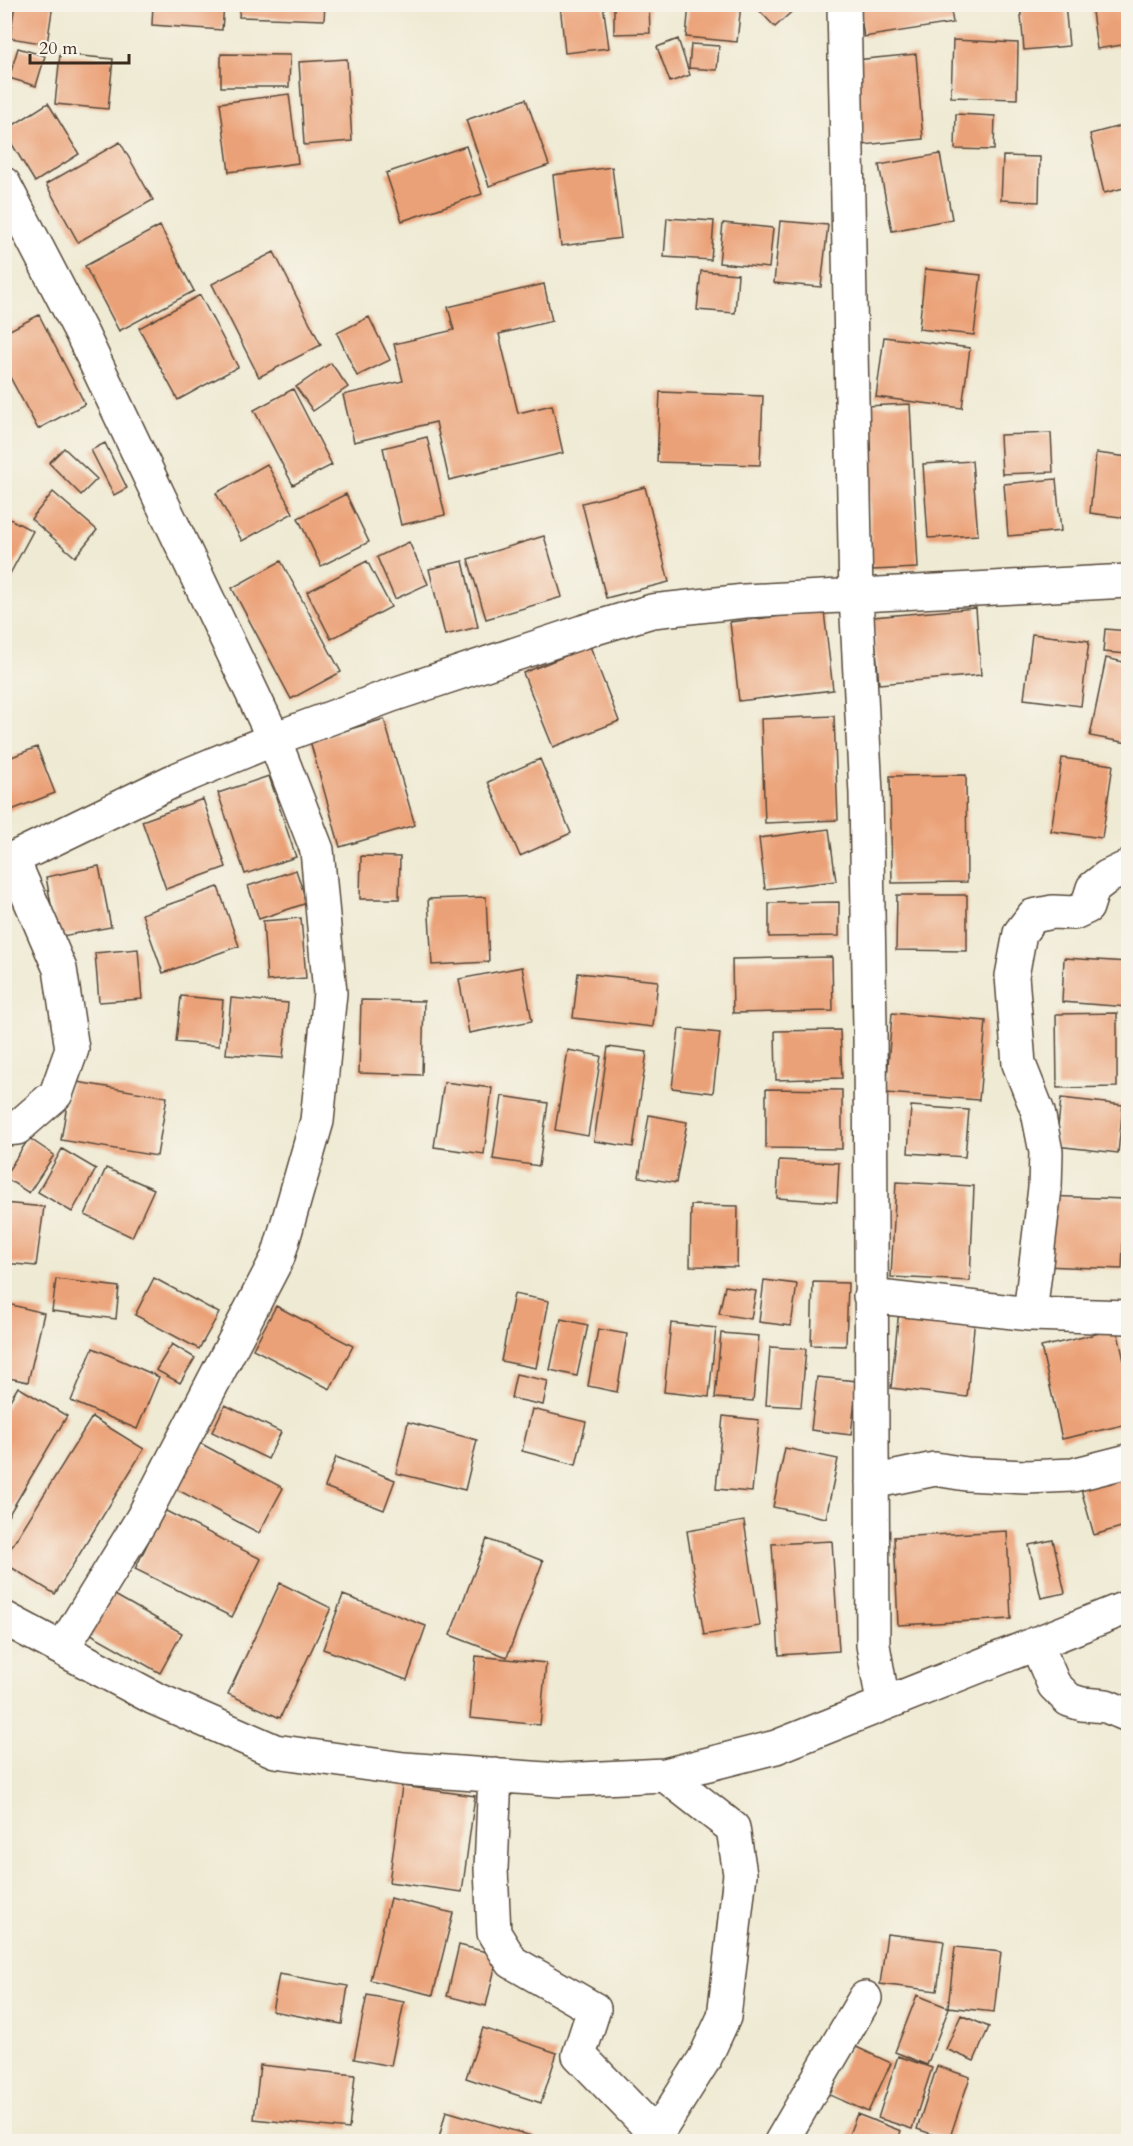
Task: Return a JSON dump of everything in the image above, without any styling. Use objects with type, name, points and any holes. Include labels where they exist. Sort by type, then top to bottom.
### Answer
[{"type":"street","points":[[844,4],[856,596],[866,794],[870,1029],[873,1645],[883,1703]]},
{"type":"street","points":[[4,184],[82,334],[274,739],[317,850],[330,993],[317,1121],[278,1257],[142,1519],[62,1649]]},
{"type":"street","points":[[4,1129],[17,1128],[56,1094],[72,1049],[60,969],[9,862],[173,782],[274,739],[403,692],[652,611],[745,601],[1128,581]]},
{"type":"street","points":[[1030,1314],[1045,1188],[1046,1152],[1038,1112],[1019,1064],[1012,976],[1020,933],[1033,916],[1053,912],[1074,913],[1086,907],[1093,888],[1128,867]]},
{"type":"street","points":[[870,1296],[1030,1314],[1128,1317]]},
{"type":"street","points":[[872,1482],[935,1469],[966,1474],[1026,1478],[1073,1475],[1128,1461]]},
{"type":"street","points":[[4,1618],[153,1698],[275,1751],[405,1769],[560,1780],[665,1775],[776,1747],[1128,1607]]},
{"type":"street","points":[[1036,1643],[1054,1685],[1069,1700],[1082,1704],[1106,1706],[1128,1715]]},
{"type":"street","points":[[495,1775],[490,1869],[494,1933],[512,1962],[594,2009],[579,2055],[648,2126],[650,2142]]},
{"type":"street","points":[[650,2142],[705,2058],[724,2017],[740,1874],[733,1828],[665,1775]]},
{"type":"street","points":[[782,2142],[865,1998]]},
{"type":"building","points":[[15,4],[53,4],[47,44],[10,38]]},
{"type":"building","points":[[153,4],[224,4],[222,30],[152,25]]},
{"type":"building","points":[[240,4],[325,4],[324,20],[239,17]]},
{"type":"building","points":[[560,4],[603,4],[609,48],[565,53]]},
{"type":"building","points":[[614,4],[649,4],[650,33],[614,34]]},
{"type":"building","points":[[689,4],[741,4],[737,42],[686,37]]},
{"type":"building","points":[[757,4],[800,4],[775,27],[755,6]]},
{"type":"building","points":[[859,4],[950,4],[953,23],[864,37]]},
{"type":"building","points":[[1020,4],[1065,4],[1069,46],[1024,50]]},
{"type":"building","points":[[1091,4],[1128,4],[1128,44],[1097,49]]},
{"type":"building","points":[[678,39],[690,75],[670,82],[657,47]]},
{"type":"building","points":[[953,40],[1018,43],[1017,99],[951,97]]},
{"type":"building","points":[[691,44],[719,46],[717,70],[689,68]]},
{"type":"building","points":[[18,48],[45,56],[36,86],[9,78]]},
{"type":"building","points":[[60,54],[113,59],[108,109],[55,104]]},
{"type":"building","points":[[221,54],[290,55],[289,87],[221,87]]},
{"type":"building","points":[[916,54],[923,139],[863,145],[855,60]]},
{"type":"building","points":[[347,59],[352,141],[304,145],[299,62]]},
{"type":"building","points":[[289,94],[298,163],[229,172],[220,103]]},
{"type":"building","points":[[526,99],[549,165],[489,186],[466,120]]},
{"type":"building","points":[[48,103],[79,154],[35,182],[4,131]]},
{"type":"building","points":[[956,114],[995,116],[994,150],[955,149]]},
{"type":"building","points":[[1128,124],[1128,187],[1104,193],[1090,134]]},
{"type":"building","points":[[120,142],[153,200],[78,242],[46,184]]},
{"type":"building","points":[[466,146],[482,194],[402,221],[386,173]]},
{"type":"building","points":[[940,154],[952,219],[892,231],[879,165]]},
{"type":"building","points":[[1003,156],[1040,157],[1039,202],[1001,200]]},
{"type":"building","points":[[612,167],[621,238],[561,246],[553,175]]},
{"type":"building","points":[[667,218],[714,221],[711,260],[664,257]]},
{"type":"building","points":[[780,221],[828,225],[821,287],[774,283]]},
{"type":"building","points":[[723,223],[773,228],[769,268],[719,263]]},
{"type":"building","points":[[160,226],[194,291],[119,331],[85,266]]},
{"type":"building","points":[[274,252],[321,345],[259,377],[212,284]]},
{"type":"building","points":[[925,269],[981,275],[974,335],[919,329]]},
{"type":"building","points":[[701,271],[738,274],[735,313],[697,310]]},
{"type":"building","points":[[544,284],[552,321],[499,334],[518,413],[552,405],[563,453],[449,480],[436,422],[354,442],[343,395],[403,381],[394,344],[454,330],[448,307]]},
{"type":"building","points":[[200,295],[238,367],[178,400],[139,328]]},
{"type":"building","points":[[39,315],[85,404],[38,429],[4,366],[4,333]]},
{"type":"building","points":[[369,317],[390,360],[357,376],[337,333]]},
{"type":"building","points":[[884,337],[970,348],[962,408],[876,397]]},
{"type":"building","points":[[331,363],[348,387],[313,411],[296,387]]},
{"type":"building","points":[[293,389],[332,465],[293,485],[254,410]]},
{"type":"building","points":[[660,392],[763,396],[760,465],[657,462]]},
{"type":"building","points":[[910,404],[918,568],[872,570],[865,406]]},
{"type":"building","points":[[1051,433],[1053,472],[1002,474],[1000,435]]},
{"type":"building","points":[[427,437],[445,515],[401,525],[383,448]]},
{"type":"building","points":[[105,443],[127,488],[114,495],[91,450]]},
{"type":"building","points":[[64,448],[97,479],[81,495],[49,463]]},
{"type":"building","points":[[1096,453],[1128,457],[1128,518],[1090,513]]},
{"type":"building","points":[[972,461],[978,535],[928,538],[923,464]]},
{"type":"building","points":[[267,464],[293,513],[242,541],[216,493]]},
{"type":"building","points":[[1056,479],[1061,531],[1008,536],[1004,484]]},
{"type":"building","points":[[645,487],[669,582],[606,598],[582,503]]},
{"type":"building","points":[[53,492],[97,530],[75,557],[31,519]]},
{"type":"building","points":[[346,494],[369,542],[321,566],[298,518]]},
{"type":"building","points":[[4,516],[33,531],[4,585]]},
{"type":"building","points":[[544,536],[562,597],[486,619],[468,559]]},
{"type":"building","points":[[409,542],[428,584],[395,599],[377,557]]},
{"type":"building","points":[[281,561],[341,672],[291,699],[232,588]]},
{"type":"building","points":[[367,561],[391,607],[331,639],[307,592]]},
{"type":"building","points":[[463,561],[478,627],[445,635],[429,569]]},
{"type":"building","points":[[976,608],[981,675],[879,684],[873,617]]},
{"type":"building","points":[[824,611],[833,690],[739,701],[730,622]]},
{"type":"building","points":[[1105,629],[1128,631],[1128,654],[1103,652]]},
{"type":"building","points":[[1032,634],[1089,641],[1081,706],[1024,699]]},
{"type":"building","points":[[590,646],[619,721],[553,747],[523,673]]},
{"type":"building","points":[[1106,658],[1128,663],[1128,743],[1090,736]]},
{"type":"building","points":[[834,716],[838,820],[765,823],[761,719]]},
{"type":"building","points":[[384,719],[415,825],[340,847],[310,741]]},
{"type":"building","points":[[37,747],[55,793],[4,813],[4,760]]},
{"type":"building","points":[[1062,758],[1113,765],[1102,838],[1051,831]]},
{"type":"building","points":[[540,759],[571,833],[520,856],[488,782]]},
{"type":"building","points":[[966,775],[967,882],[892,883],[890,776]]},
{"type":"building","points":[[269,776],[296,857],[245,874],[218,793]]},
{"type":"building","points":[[203,799],[226,867],[166,889],[142,821]]},
{"type":"building","points":[[829,829],[836,881],[765,889],[759,838]]},
{"type":"building","points":[[361,856],[400,857],[399,899],[360,899]]},
{"type":"building","points":[[99,866],[111,927],[57,937],[46,877]]},
{"type":"building","points":[[296,870],[307,903],[259,919],[248,886]]},
{"type":"building","points":[[218,887],[239,946],[163,973],[142,914]]},
{"type":"building","points":[[897,895],[967,895],[967,951],[896,950]]},
{"type":"building","points":[[486,897],[489,962],[432,965],[428,899]]},
{"type":"building","points":[[839,902],[839,936],[769,937],[769,903]]},
{"type":"building","points":[[301,918],[306,978],[267,981],[263,921]]},
{"type":"building","points":[[138,949],[142,999],[99,1002],[95,953]]},
{"type":"building","points":[[832,957],[833,1011],[733,1013],[732,959]]},
{"type":"building","points":[[1064,958],[1128,962],[1128,1007],[1062,1002]]},
{"type":"building","points":[[522,967],[532,1021],[469,1033],[459,979]]},
{"type":"building","points":[[578,973],[658,981],[653,1027],[573,1018]]},
{"type":"building","points":[[181,996],[223,1000],[219,1046],[176,1042]]},
{"type":"building","points":[[231,998],[288,1003],[283,1058],[226,1054]]},
{"type":"building","points":[[361,1000],[424,1001],[422,1075],[359,1073]]},
{"type":"building","points":[[892,1013],[986,1021],[979,1100],[886,1093]]},
{"type":"building","points":[[1117,1013],[1117,1087],[1057,1088],[1056,1014]]},
{"type":"building","points":[[679,1029],[720,1033],[713,1093],[672,1088]]},
{"type":"building","points":[[840,1030],[842,1078],[776,1080],[775,1031]]},
{"type":"building","points":[[608,1047],[647,1052],[633,1147],[594,1141]]},
{"type":"building","points":[[568,1050],[601,1056],[588,1136],[555,1130]]},
{"type":"building","points":[[71,1081],[167,1097],[157,1156],[61,1140]]},
{"type":"building","points":[[444,1082],[492,1088],[484,1154],[434,1147]]},
{"type":"building","points":[[766,1089],[842,1090],[842,1149],[766,1148]]},
{"type":"building","points":[[502,1096],[548,1103],[539,1166],[493,1159]]},
{"type":"building","points":[[1061,1098],[1123,1105],[1118,1153],[1056,1146]]},
{"type":"building","points":[[911,1106],[969,1110],[965,1157],[908,1153]]},
{"type":"building","points":[[649,1115],[687,1122],[676,1183],[639,1177]]},
{"type":"building","points":[[29,1138],[54,1155],[29,1193],[4,1177]]},
{"type":"building","points":[[62,1149],[96,1169],[72,1212],[38,1192]]},
{"type":"building","points":[[779,1160],[839,1163],[837,1202],[777,1198]]},
{"type":"building","points":[[106,1168],[154,1189],[132,1237],[85,1215]]},
{"type":"building","points":[[896,1182],[974,1186],[970,1281],[891,1277]]},
{"type":"building","points":[[1045,1196],[1125,1199],[1122,1269],[1042,1266]]},
{"type":"building","points":[[4,1203],[44,1207],[36,1266],[4,1263]]},
{"type":"building","points":[[691,1205],[738,1206],[737,1267],[690,1266]]},
{"type":"building","points":[[154,1278],[219,1313],[199,1349],[135,1315]]},
{"type":"building","points":[[56,1279],[119,1287],[116,1319],[52,1311]]},
{"type":"building","points":[[764,1280],[797,1284],[791,1326],[759,1322]]},
{"type":"building","points":[[813,1282],[848,1283],[846,1346],[811,1345]]},
{"type":"building","points":[[725,1286],[756,1291],[751,1319],[719,1314]]},
{"type":"building","points":[[514,1294],[549,1301],[536,1368],[501,1361]]},
{"type":"building","points":[[4,1303],[44,1313],[28,1382],[4,1377]]},
{"type":"building","points":[[276,1306],[353,1346],[330,1389],[253,1349]]},
{"type":"building","points":[[899,1310],[975,1318],[967,1397],[891,1388]]},
{"type":"building","points":[[561,1319],[588,1325],[577,1376],[550,1370]]},
{"type":"building","points":[[671,1323],[716,1328],[709,1397],[664,1392]]},
{"type":"building","points":[[598,1329],[627,1334],[617,1392],[588,1386]]},
{"type":"building","points":[[1117,1329],[1128,1379],[1128,1424],[1062,1439],[1041,1347]]},
{"type":"building","points":[[721,1333],[759,1336],[753,1401],[715,1398]]},
{"type":"building","points":[[172,1344],[195,1358],[180,1383],[156,1370]]},
{"type":"building","points":[[770,1347],[806,1349],[801,1407],[766,1405]]},
{"type":"building","points":[[93,1348],[159,1377],[137,1429],[71,1401]]},
{"type":"building","points":[[516,1374],[548,1381],[543,1405],[511,1398]]},
{"type":"building","points":[[817,1377],[857,1381],[851,1435],[811,1430]]},
{"type":"building","points":[[18,1387],[67,1416],[4,1523],[4,1410]]},
{"type":"building","points":[[225,1405],[281,1432],[268,1459],[212,1432]]},
{"type":"building","points":[[532,1409],[586,1422],[576,1465],[522,1451]]},
{"type":"building","points":[[723,1416],[759,1420],[752,1492],[716,1489]]},
{"type":"building","points":[[92,1417],[144,1449],[55,1594],[4,1563],[4,1559]]},
{"type":"building","points":[[408,1422],[477,1440],[465,1490],[396,1473]]},
{"type":"building","points":[[200,1443],[283,1488],[259,1533],[176,1489]]},
{"type":"building","points":[[785,1448],[838,1459],[826,1518],[773,1507]]},
{"type":"building","points":[[336,1457],[395,1480],[384,1510],[325,1487]]},
{"type":"building","points":[[1121,1470],[1128,1495],[1128,1525],[1094,1535],[1079,1482]]},
{"type":"building","points":[[164,1510],[261,1559],[232,1617],[135,1569]]},
{"type":"building","points":[[744,1521],[760,1626],[704,1635],[687,1531]]},
{"type":"building","points":[[1007,1531],[1011,1619],[898,1625],[894,1537]]},
{"type":"building","points":[[487,1539],[543,1561],[507,1657],[450,1635]]},
{"type":"building","points":[[1053,1540],[1065,1593],[1041,1598],[1029,1545]]},
{"type":"building","points":[[832,1541],[839,1651],[779,1655],[772,1544]]},
{"type":"building","points":[[280,1583],[331,1608],[280,1718],[228,1694]]},
{"type":"building","points":[[113,1594],[182,1633],[160,1673],[91,1634]]},
{"type":"building","points":[[343,1595],[426,1626],[407,1680],[323,1649]]},
{"type":"building","points":[[476,1656],[546,1663],[540,1725],[470,1718]]},
{"type":"building","points":[[402,1786],[475,1796],[462,1892],[389,1882]]},
{"type":"building","points":[[390,1898],[453,1913],[433,1995],[370,1980]]},
{"type":"building","points":[[887,1934],[944,1941],[937,1991],[880,1984]]},
{"type":"building","points":[[459,1945],[498,1955],[486,2006],[447,1996]]},
{"type":"building","points":[[955,1947],[1001,1952],[994,2012],[948,2007]]},
{"type":"building","points":[[279,1974],[348,1986],[342,2024],[272,2011]]},
{"type":"building","points":[[367,1995],[404,2002],[391,2066],[354,2059]]},
{"type":"building","points":[[917,1995],[949,2008],[927,2065],[895,2052]]},
{"type":"building","points":[[961,2015],[989,2027],[974,2061],[946,2049]]},
{"type":"building","points":[[483,2028],[557,2053],[541,2103],[466,2078]]},
{"type":"building","points":[[852,2045],[891,2063],[868,2112],[830,2095]]},
{"type":"building","points":[[898,2056],[932,2068],[912,2129],[878,2118]]},
{"type":"building","points":[[260,2065],[355,2075],[349,2129],[254,2119]]},
{"type":"building","points":[[937,2066],[970,2077],[949,2140],[917,2129]]},
{"type":"building","points":[[446,2111],[535,2137],[534,2142],[438,2142]]},
{"type":"building","points":[[857,2114],[901,2131],[897,2142],[846,2142]]}]
